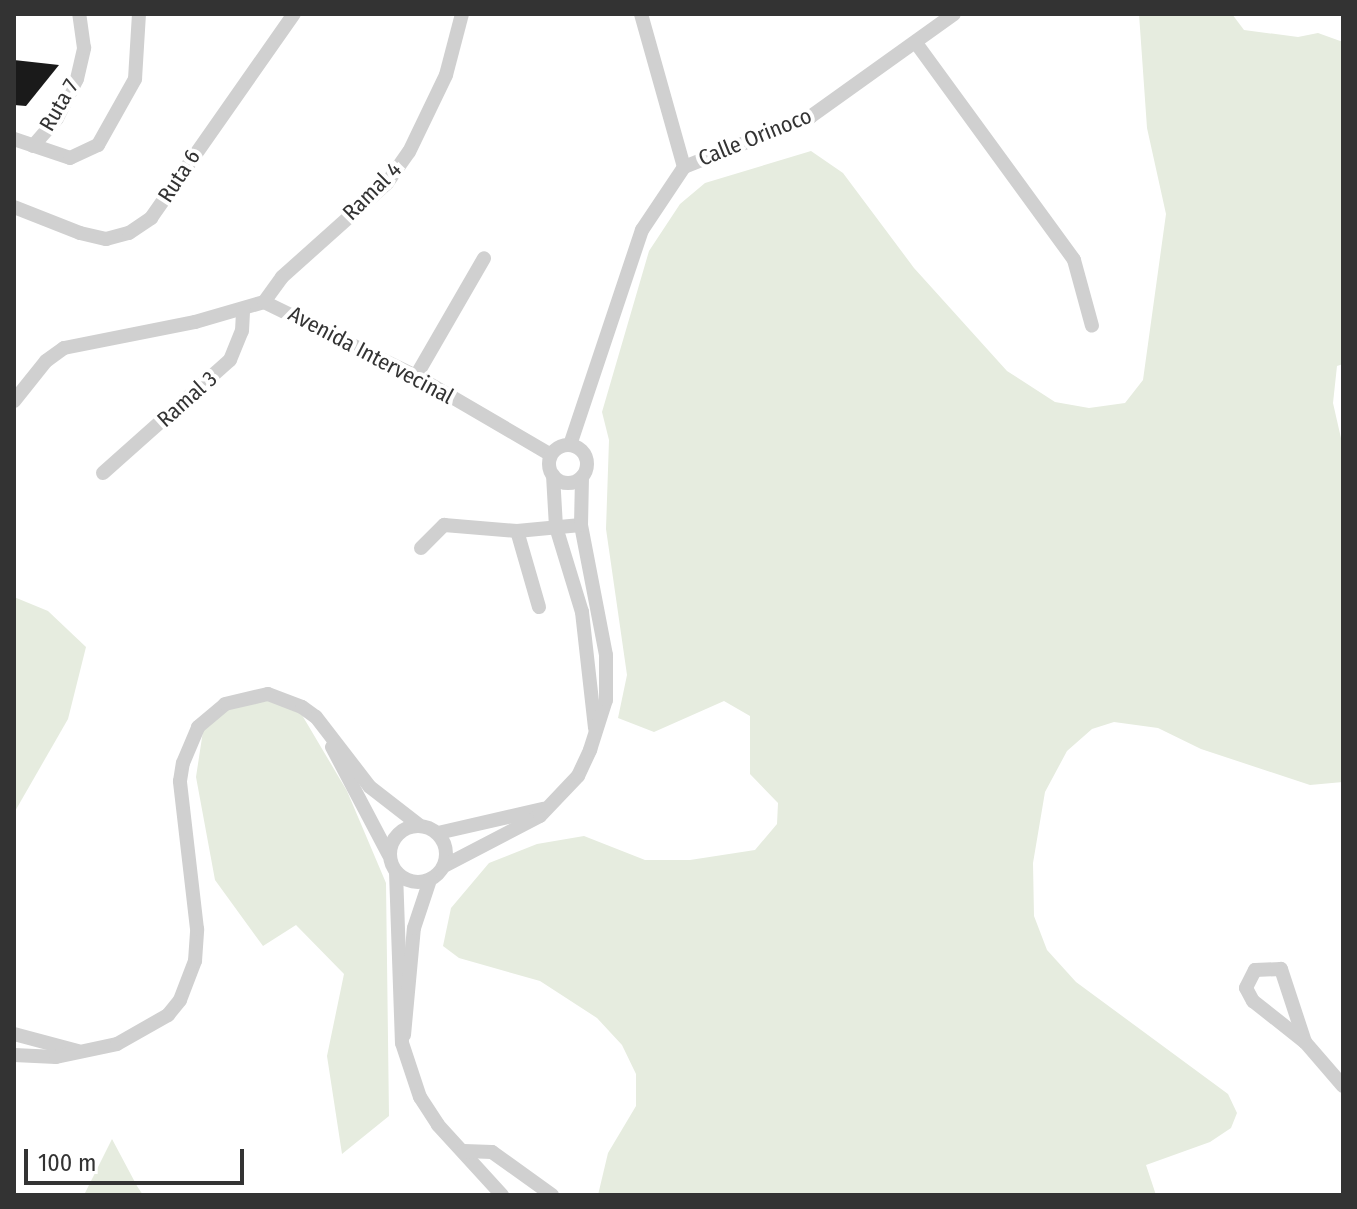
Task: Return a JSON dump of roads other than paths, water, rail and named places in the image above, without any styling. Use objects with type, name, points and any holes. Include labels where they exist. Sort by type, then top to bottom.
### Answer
[{"type":"street","name":"Ruta 7","points":[[33,146],[57,118],[77,79],[84,48],[79,14]]},
{"type":"street","points":[[14,139],[70,158],[98,145],[135,79],[139,14]]},
{"type":"street","name":"Ruta 6","points":[[14,207],[106,239],[129,233],[151,218],[294,14]]},
{"type":"street","name":"Ramal 4","points":[[264,302],[282,277],[387,183],[409,152],[446,75],[462,14]]},
{"type":"street","points":[[641,14],[684,167]]},
{"type":"street","name":"Calle Orinoco","points":[[570,445],[642,230],[684,167],[810,117],[954,14]]},
{"type":"street","points":[[916,43],[1074,260],[1092,326]]},
{"type":"street","points":[[416,376],[484,258]]},
{"type":"street","name":"Avenida Intervecinal","points":[[14,401],[46,361],[64,348],[264,302],[416,376],[551,455]]},
{"type":"street","name":"Ramal 3","points":[[103,473],[230,360],[242,331],[243,309]]},
{"type":"street","points":[[402,1043],[409,1016],[414,928],[430,880],[444,866],[527,826],[548,808],[578,776],[606,700],[606,655],[581,525],[585,455],[570,445],[551,455],[556,527],[582,612],[595,728]]},
{"type":"street","points":[[553,475],[567,483],[582,477]]},
{"type":"street","points":[[421,548],[444,525],[517,531],[581,525]]},
{"type":"street","points":[[517,531],[539,607]]},
{"type":"street","points":[[585,656],[596,662],[606,655]]},
{"type":"street","points":[[14,1055],[56,1057],[117,1044],[153,1026],[175,1007],[191,973],[197,929],[180,781],[198,727],[225,704],[268,694],[302,707],[327,732],[370,787],[419,825],[438,833],[548,808]]},
{"type":"street","points":[[327,732],[396,872],[402,1043],[420,1097],[464,1151],[476,1171],[502,1195]]},
{"type":"street","points":[[389,855],[401,831],[419,825]]},
{"type":"street","points":[[438,833],[446,847],[444,866]]},
{"type":"street","points":[[396,872],[411,882],[430,880]]},
{"type":"street","points":[[1305,1042],[1281,969],[1255,970],[1246,988],[1253,1001],[1305,1042],[1343,1086]]},
{"type":"street","points":[[14,1034],[79,1051]]},
{"type":"street","points":[[464,1151],[492,1152],[552,1195]]}]
